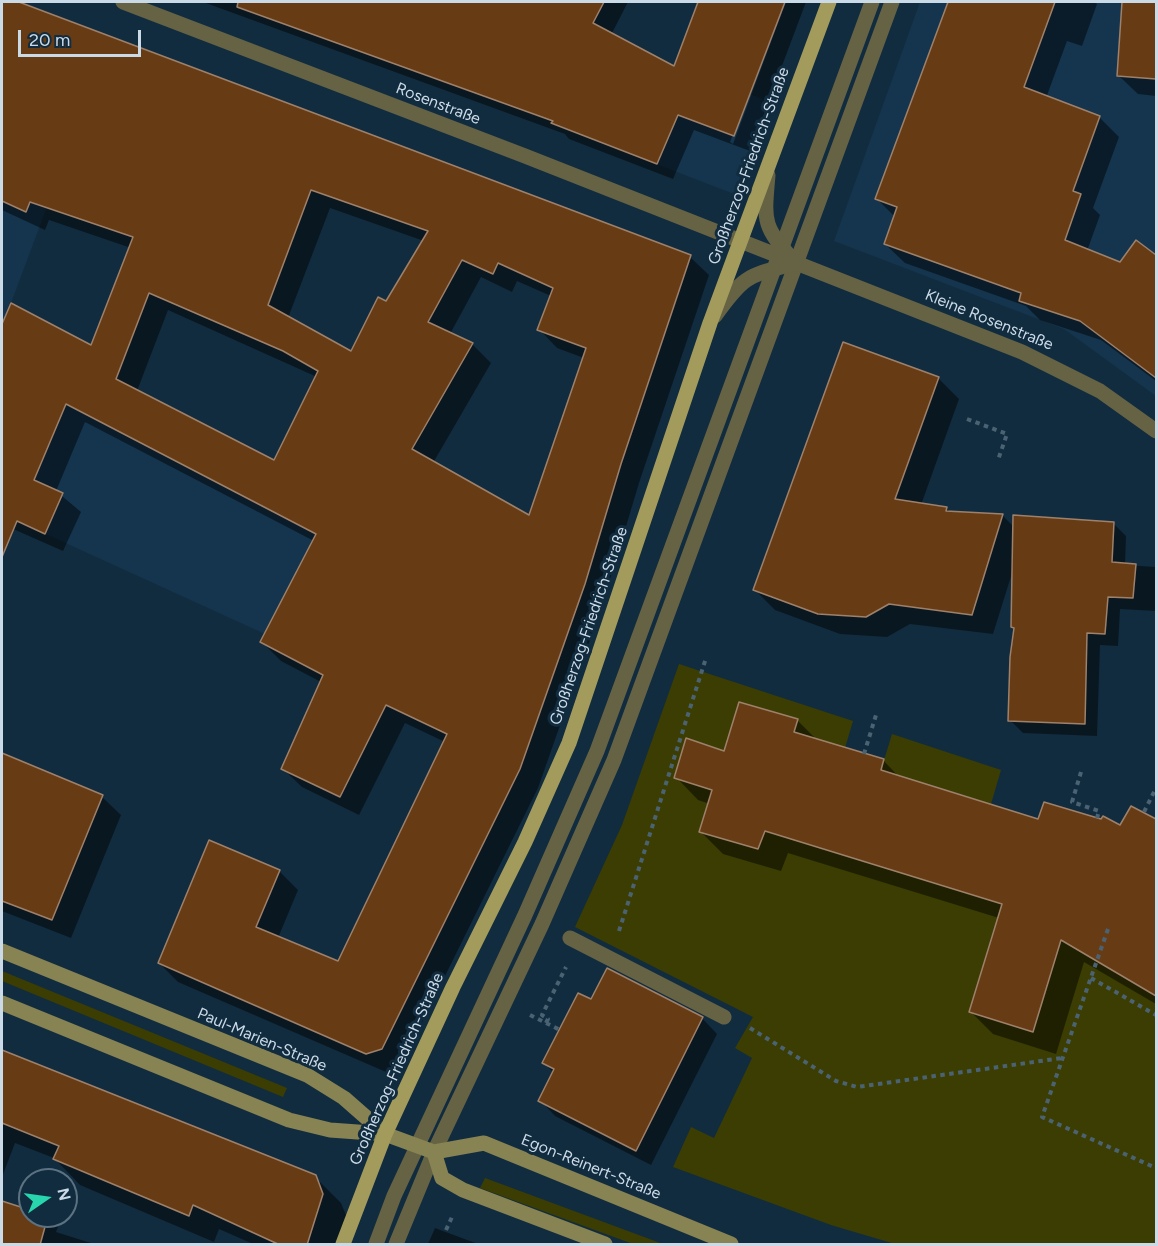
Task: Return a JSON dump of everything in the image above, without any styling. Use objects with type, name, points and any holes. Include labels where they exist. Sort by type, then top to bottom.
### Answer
[{"type":"main road","name":"Großherzog-Friedrich-Straße","points":[[343,1245],[386,1134],[453,987],[525,842],[569,743],[710,324],[829,2]]},
{"type":"main road","name":"Paul-Marien-Straße","points":[[2,951],[307,1076],[345,1098],[386,1134]]},
{"type":"main road","points":[[2,1003],[265,1112],[330,1130],[386,1134]]},
{"type":"main road","name":"Egon-Reinert-Straße","points":[[386,1134],[434,1152],[484,1143],[731,1245]]},
{"type":"main road","points":[[434,1152],[442,1178],[463,1190],[605,1245]]},
{"type":"street","name":"Rosenstraße","points":[[123,2],[740,240]]},
{"type":"street","points":[[375,1245],[417,1146],[525,915],[597,751],[872,2]]},
{"type":"street","points":[[396,1245],[434,1152],[542,924],[614,760],[892,2]]},
{"type":"street","points":[[769,163],[765,206],[768,228],[778,257]]},
{"type":"street","name":"Kleine Rosenstraße","points":[[740,240],[1048,363],[1100,392],[1156,431]]},
{"type":"street","points":[[710,324],[734,290],[750,275],[778,257]]},
{"type":"street","points":[[570,938],[724,1017]]},
{"type":"path","points":[[967,419],[1007,434],[998,460]]},
{"type":"path","points":[[611,958],[706,658]]},
{"type":"path","points":[[864,754],[876,715]]},
{"type":"path","points":[[1081,772],[1072,802],[1099,811],[1097,818]]},
{"type":"path","points":[[1144,812],[1156,788]]},
{"type":"path","points":[[1108,928],[1042,1117],[1156,1168]]},
{"type":"path","points":[[546,1023],[548,1018],[542,1015],[567,965]]},
{"type":"path","points":[[1090,978],[1156,1015]]},
{"type":"path","points":[[724,1017],[755,1030],[836,1081],[857,1087],[1062,1059]]},
{"type":"path","points":[[539,1019],[560,1030]]},
{"type":"path","points":[[446,1230],[452,1217]]},
{"type":"shaded area","points":[[920,2],[1156,2],[1156,396],[1064,329],[834,241]]},
{"type":"shaded area","points":[[669,64],[768,101],[734,194],[633,155]]},
{"type":"shaded area","points":[[36,187],[47,207],[11,303],[123,361],[99,421],[316,534],[265,634],[2,514],[2,201],[26,212]]},
{"type":"shaded area","points":[[679,664],[853,721],[845,748],[791,742],[797,719],[740,702],[724,751],[686,738],[674,778],[712,790],[699,832],[758,849],[765,831],[1037,914],[994,928],[969,1012],[1033,1031],[1059,948],[1056,920],[1106,967],[1156,996],[1156,1244],[895,1244],[831,1225],[673,1167],[691,1127],[714,1138],[752,1058],[735,1048],[753,1017],[575,927],[622,825]]},
{"type":"shaded area","points":[[892,734],[1001,770],[991,804],[881,770]]},
{"type":"shaded area","points":[[2,971],[287,1088],[283,1097],[2,981]]},
{"type":"shaded area","points":[[485,1178],[663,1244],[633,1244],[480,1188]]},
{"type":"building","points":[[2,2],[19,2],[691,255],[621,464],[585,584],[520,769],[382,1049],[366,1054],[158,963],[209,840],[280,870],[256,927],[338,961],[447,734],[386,705],[340,797],[281,769],[323,675],[260,642],[316,534],[66,404],[34,480],[63,493],[45,534],[17,521],[2,557],[2,324],[11,303],[91,345],[133,237],[30,202],[26,212],[2,201]],"holes":[[[311,190],[428,231],[386,301],[378,297],[351,351],[268,305]],[[462,260],[493,274],[498,263],[553,288],[537,330],[586,348],[529,515],[412,449],[473,343],[428,322]],[[149,293],[283,351],[318,371],[274,460],[116,379]]]},
{"type":"building","points":[[238,2],[604,2],[593,23],[674,66],[698,2],[785,2],[734,136],[678,115],[657,164],[551,123],[553,121],[237,7]]},
{"type":"building","points":[[948,2],[1055,2],[1024,87],[1100,116],[1073,191],[1081,194],[1065,240],[1120,262],[1136,240],[1156,255],[1156,378],[1080,321],[1019,301],[1021,293],[884,244],[897,207],[875,199]]},
{"type":"building","points":[[1122,2],[1156,2],[1156,79],[1117,76]]},
{"type":"building","points":[[843,342],[939,377],[895,499],[947,507],[946,511],[1003,514],[972,615],[889,604],[866,617],[818,614],[753,590]]},
{"type":"building","points":[[1013,515],[1114,522],[1112,562],[1136,564],[1133,598],[1108,597],[1105,634],[1087,633],[1085,724],[1008,721],[1010,657],[1014,628],[1011,627]]},
{"type":"building","points":[[739,702],[798,719],[794,732],[884,759],[881,770],[1038,819],[1044,802],[1101,819],[1103,816],[1120,825],[1131,806],[1156,819],[1156,996],[1061,940],[1033,1032],[969,1012],[1002,904],[765,831],[758,849],[699,832],[712,790],[674,778],[686,738],[724,751]]},
{"type":"building","points":[[2,753],[103,795],[52,920],[2,901]]},
{"type":"building","points":[[607,968],[703,1017],[636,1151],[538,1101],[554,1069],[542,1063],[578,993],[591,999]]},
{"type":"building","points":[[2,1050],[316,1175],[323,1194],[307,1245],[280,1245],[193,1205],[189,1216],[53,1159],[59,1146],[2,1123]]},
{"type":"building","points":[[2,1201],[18,1206],[18,1228],[45,1228],[40,1245],[2,1245]]}]
